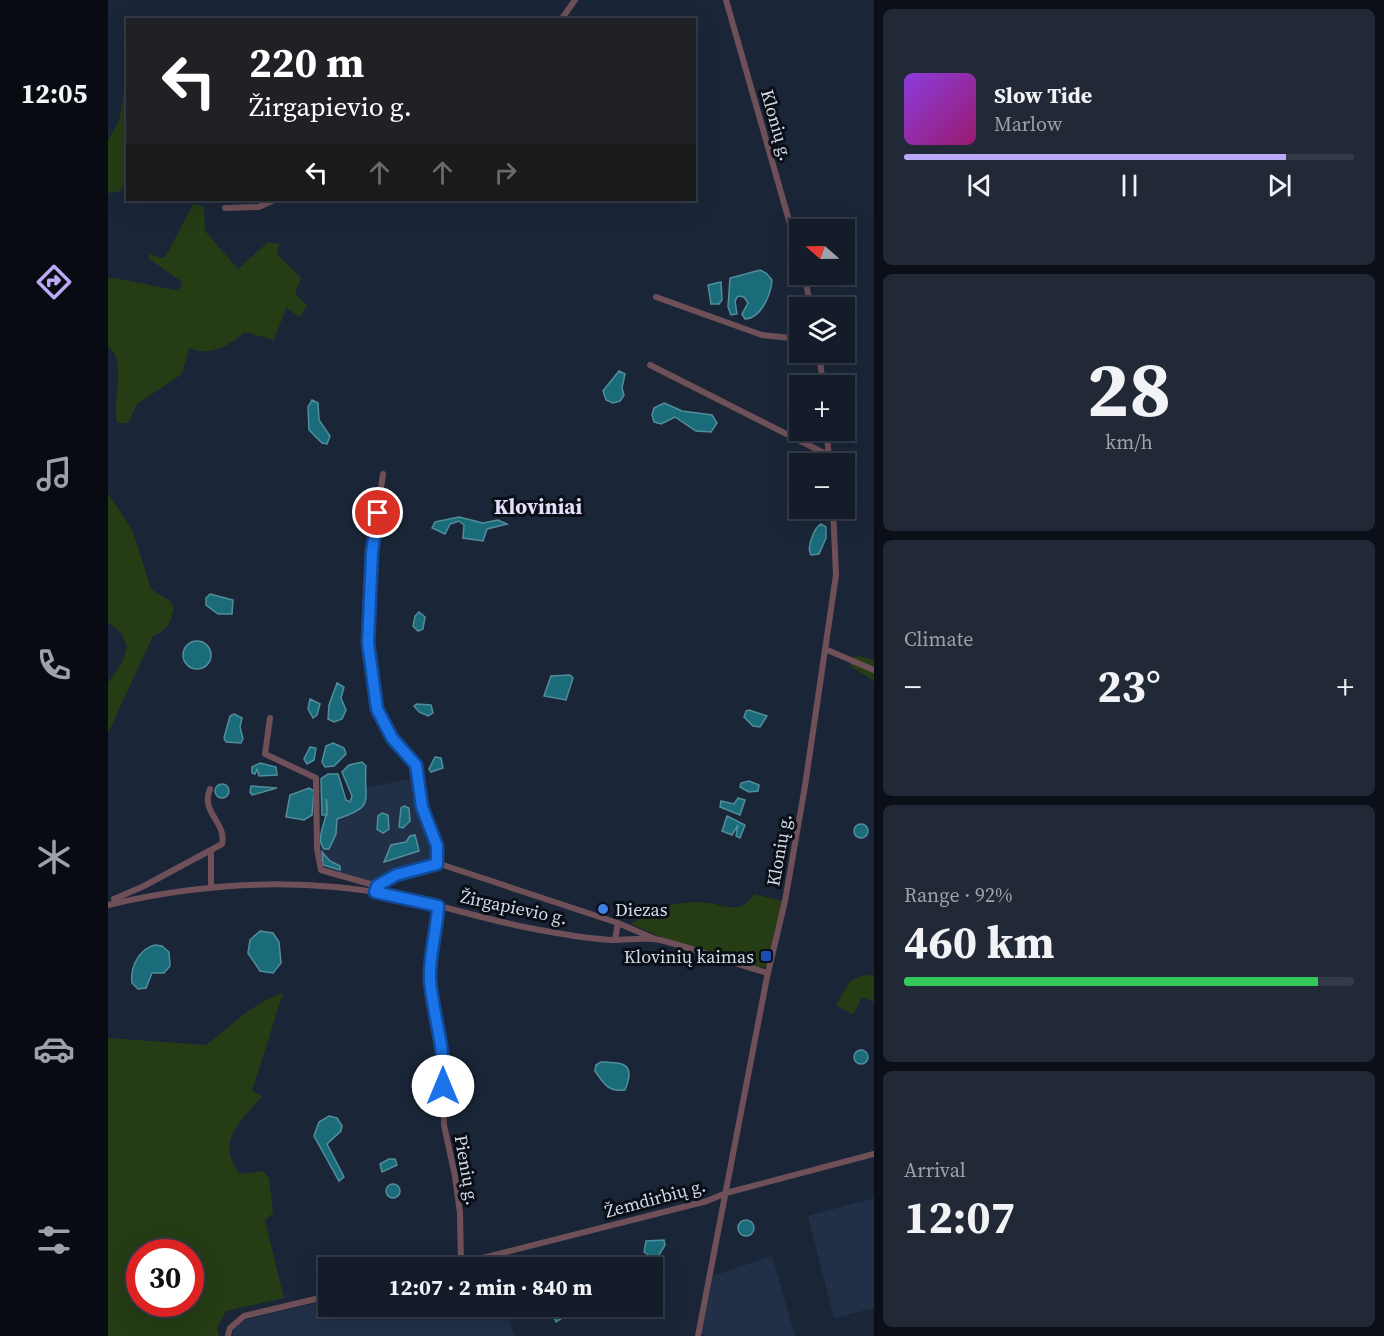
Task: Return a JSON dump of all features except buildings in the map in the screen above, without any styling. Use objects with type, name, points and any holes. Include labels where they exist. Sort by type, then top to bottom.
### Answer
[{"type":"street","points":[[562,18],[575,0]]},
{"type":"street","name":"Klonių g.","points":[[726,0],[789,220]]},
{"type":"street","points":[[225,208],[260,207],[272,201]]},
{"type":"street","points":[[656,297],[762,334],[789,338]]},
{"type":"street","points":[[650,365],[824,453]]},
{"type":"street","points":[[383,474],[372,552],[368,643],[377,709],[392,738],[416,765],[422,807],[437,846],[437,864]]},
{"type":"street","name":"Klonių g.","points":[[698,1336],[768,974],[785,901],[836,575],[833,519]]},
{"type":"street","points":[[825,650],[874,670]]},
{"type":"street","points":[[270,718],[265,754],[316,778],[317,849],[321,870],[376,889],[396,875],[437,864],[618,922],[658,940]]},
{"type":"street","points":[[114,899],[218,848],[224,840],[208,806],[206,798],[210,789]]},
{"type":"street","points":[[210,851],[211,887]]},
{"type":"street","name":"Žirgapievio g.","points":[[108,905],[170,892],[211,887],[299,885],[376,889],[525,927],[615,940],[658,940],[768,974]]},
{"type":"street","name":"Pienių g.","points":[[438,906],[438,922],[431,946],[430,979],[442,1045],[444,1125],[460,1213],[461,1257]]},
{"type":"street","points":[[615,940],[618,922]]},
{"type":"street","name":"Žemdirbių g.","points":[[485,1257],[707,1201],[726,1193],[874,1154]]},
{"type":"street","points":[[228,1336],[230,1329],[244,1316],[318,1298]]},
{"type":"shaded area","points":[[760,270],[772,280],[764,305],[756,315],[745,319],[742,314],[748,303],[744,297],[738,296],[735,301],[737,314],[731,315],[728,307],[730,278]]},
{"type":"shaded area","points":[[721,282],[722,300],[719,304],[711,304],[708,285]]},
{"type":"shaded area","points":[[619,371],[625,374],[622,388],[624,395],[620,401],[613,403],[606,400],[603,391]]},
{"type":"shaded area","points":[[312,400],[318,403],[319,420],[330,436],[327,444],[322,443],[309,430],[308,407]]},
{"type":"shaded area","points":[[664,403],[682,411],[712,415],[717,423],[711,432],[696,431],[675,417],[661,424],[654,422],[652,415],[654,408]]},
{"type":"shaded area","points":[[459,517],[483,523],[498,520],[507,524],[487,529],[483,541],[463,538],[464,525],[459,521],[450,524],[445,534],[432,528],[435,522]]},
{"type":"shaded area","points":[[821,524],[826,527],[826,538],[819,554],[811,555],[809,548],[812,538]]},
{"type":"shaded area","points":[[210,594],[233,600],[232,614],[218,614],[206,605],[206,598]]},
{"type":"shaded area","points":[[419,612],[425,617],[423,629],[418,631],[413,626],[415,616]]},
{"type":"shaded area","points":[[197,641],[207,645],[211,655],[207,665],[197,669],[187,665],[183,655],[187,645]]},
{"type":"shaded area","points":[[570,675],[573,678],[566,700],[544,696],[551,676]]},
{"type":"shaded area","points":[[337,683],[344,687],[341,698],[346,710],[342,719],[334,722],[328,719],[329,705]]},
{"type":"shaded area","points":[[310,699],[320,704],[317,715],[313,718],[308,709]]},
{"type":"shaded area","points":[[417,704],[431,705],[433,713],[428,716],[419,712],[414,706]]},
{"type":"shaded area","points":[[746,711],[767,716],[760,727],[753,726],[744,717]]},
{"type":"shaded area","points":[[234,714],[242,718],[240,727],[243,739],[241,743],[226,742],[224,738],[230,716]]},
{"type":"shaded area","points":[[333,743],[344,748],[346,754],[334,766],[325,767],[322,762],[326,746]]},
{"type":"shaded area","points":[[310,747],[316,748],[314,760],[307,764],[304,759]]},
{"type":"shaded area","points":[[435,757],[441,758],[443,768],[431,772],[429,769]]},
{"type":"shaded area","points":[[362,762],[366,766],[365,801],[358,810],[337,819],[336,834],[329,849],[324,849],[321,844],[321,832],[326,815],[322,815],[321,779],[328,774],[338,774],[346,800],[350,802],[352,796],[342,772],[349,765]]},
{"type":"shaded area","points":[[260,763],[276,767],[277,775],[259,776],[257,769],[255,774],[252,773],[252,767]]},
{"type":"shaded area","points":[[416,778],[419,803],[434,847],[431,860],[372,883],[323,867],[319,848],[329,849],[336,834],[337,818],[356,813],[366,799],[365,788]]},
{"type":"shaded area","points":[[749,781],[759,785],[758,791],[749,792],[740,787],[741,783]]},
{"type":"shaded area","points":[[222,784],[227,786],[229,791],[227,796],[222,798],[217,796],[215,791],[217,786]]},
{"type":"shaded area","points":[[251,786],[277,788],[252,795]]},
{"type":"shaded area","points":[[309,788],[314,791],[312,815],[304,820],[286,817],[290,795]]},
{"type":"shaded area","points":[[738,798],[745,800],[740,815],[720,807],[721,801],[734,804]]},
{"type":"shaded area","points":[[404,806],[409,808],[410,821],[403,828],[399,827],[401,808]]},
{"type":"shaded area","points":[[382,813],[388,815],[389,829],[383,833],[377,829],[378,816]]},
{"type":"shaded area","points":[[727,816],[745,825],[740,838],[736,836],[738,825],[732,835],[722,831]]},
{"type":"shaded area","points":[[861,824],[866,826],[868,831],[866,836],[861,838],[856,836],[854,831],[856,826]]},
{"type":"shaded area","points":[[415,835],[419,851],[384,862],[391,845],[406,842],[410,836]]},
{"type":"shaded area","points":[[322,852],[330,861],[340,866],[340,870],[323,865]]},
{"type":"shaded area","points":[[260,931],[273,933],[279,942],[281,963],[273,973],[260,971],[248,953],[250,940]]},
{"type":"shaded area","points":[[155,945],[162,946],[169,952],[170,966],[164,973],[152,973],[146,988],[138,989],[132,983],[134,965],[144,950]]},
{"type":"shaded area","points":[[858,1050],[864,1050],[868,1057],[864,1064],[858,1064],[854,1060],[854,1054]]},
{"type":"shaded area","points":[[601,1062],[626,1066],[629,1074],[625,1090],[614,1090],[604,1083],[595,1071],[596,1065]]},
{"type":"shaded area","points":[[329,1116],[337,1118],[342,1126],[341,1131],[327,1144],[344,1177],[339,1181],[314,1136],[319,1122]]},
{"type":"shaded area","points":[[389,1159],[395,1159],[397,1165],[382,1172],[380,1164]]},
{"type":"shaded area","points":[[390,1184],[396,1184],[400,1191],[396,1198],[390,1198],[386,1194],[386,1188]]},
{"type":"shaded area","points":[[874,1198],[874,1308],[834,1318],[808,1216]]},
{"type":"shaded area","points":[[746,1220],[754,1228],[746,1236],[738,1228]]},
{"type":"shaded area","points":[[664,1240],[665,1245],[658,1257],[652,1257],[644,1252],[646,1241]]},
{"type":"shaded area","points":[[772,1256],[795,1336],[706,1336],[701,1334],[713,1276]]},
{"type":"shaded area","points":[[318,1302],[318,1317],[509,1317],[514,1336],[232,1336],[234,1328],[241,1321]]},
{"type":"shaded area","points":[[554,1317],[564,1317],[556,1322]]},
{"type":"green space","points":[[126,82],[126,183],[119,192],[108,193],[108,140],[119,121]]},
{"type":"green space","points":[[193,204],[204,207],[205,231],[238,269],[268,242],[279,244],[277,254],[301,278],[295,294],[307,305],[300,317],[286,308],[274,340],[245,332],[233,341],[212,350],[189,348],[182,374],[137,404],[128,423],[117,423],[118,370],[114,352],[108,347],[108,279],[114,278],[176,290],[181,287],[182,282],[148,258],[150,254],[161,258],[166,256]]},
{"type":"green space","points":[[108,494],[132,529],[151,589],[170,601],[174,608],[168,626],[153,636],[108,733],[108,683],[122,663],[127,647],[122,634],[108,622]]},
{"type":"green space","points":[[854,657],[874,660],[874,681],[850,666]]},
{"type":"green space","points":[[754,894],[783,901],[766,967],[759,968],[673,942],[631,924],[663,907],[700,902],[737,907],[749,901]]},
{"type":"green space","points":[[864,975],[874,976],[874,1002],[862,997],[853,1015],[836,1005],[850,981]]},
{"type":"green space","points":[[283,993],[252,1091],[262,1096],[233,1133],[230,1152],[240,1174],[263,1171],[269,1178],[273,1213],[265,1220],[284,1298],[226,1311],[217,1328],[219,1336],[108,1336],[108,1038],[206,1045],[261,1003]]},
{"type":"place","name":"Diezas","points":[[603,909]]},
{"type":"place","name":"Klovinių kaimas","points":[[766,956]]},
{"type":"district","name":"Kloviniai","points":[[538,506]]},
{"type":"route","points":[[378,513],[372,552],[373,581],[368,643],[377,709],[392,738],[414,760],[416,765],[422,807],[437,846],[437,864],[396,875],[377,886],[375,892],[438,906],[438,922],[431,946],[430,979],[442,1045],[443,1086]]}]
